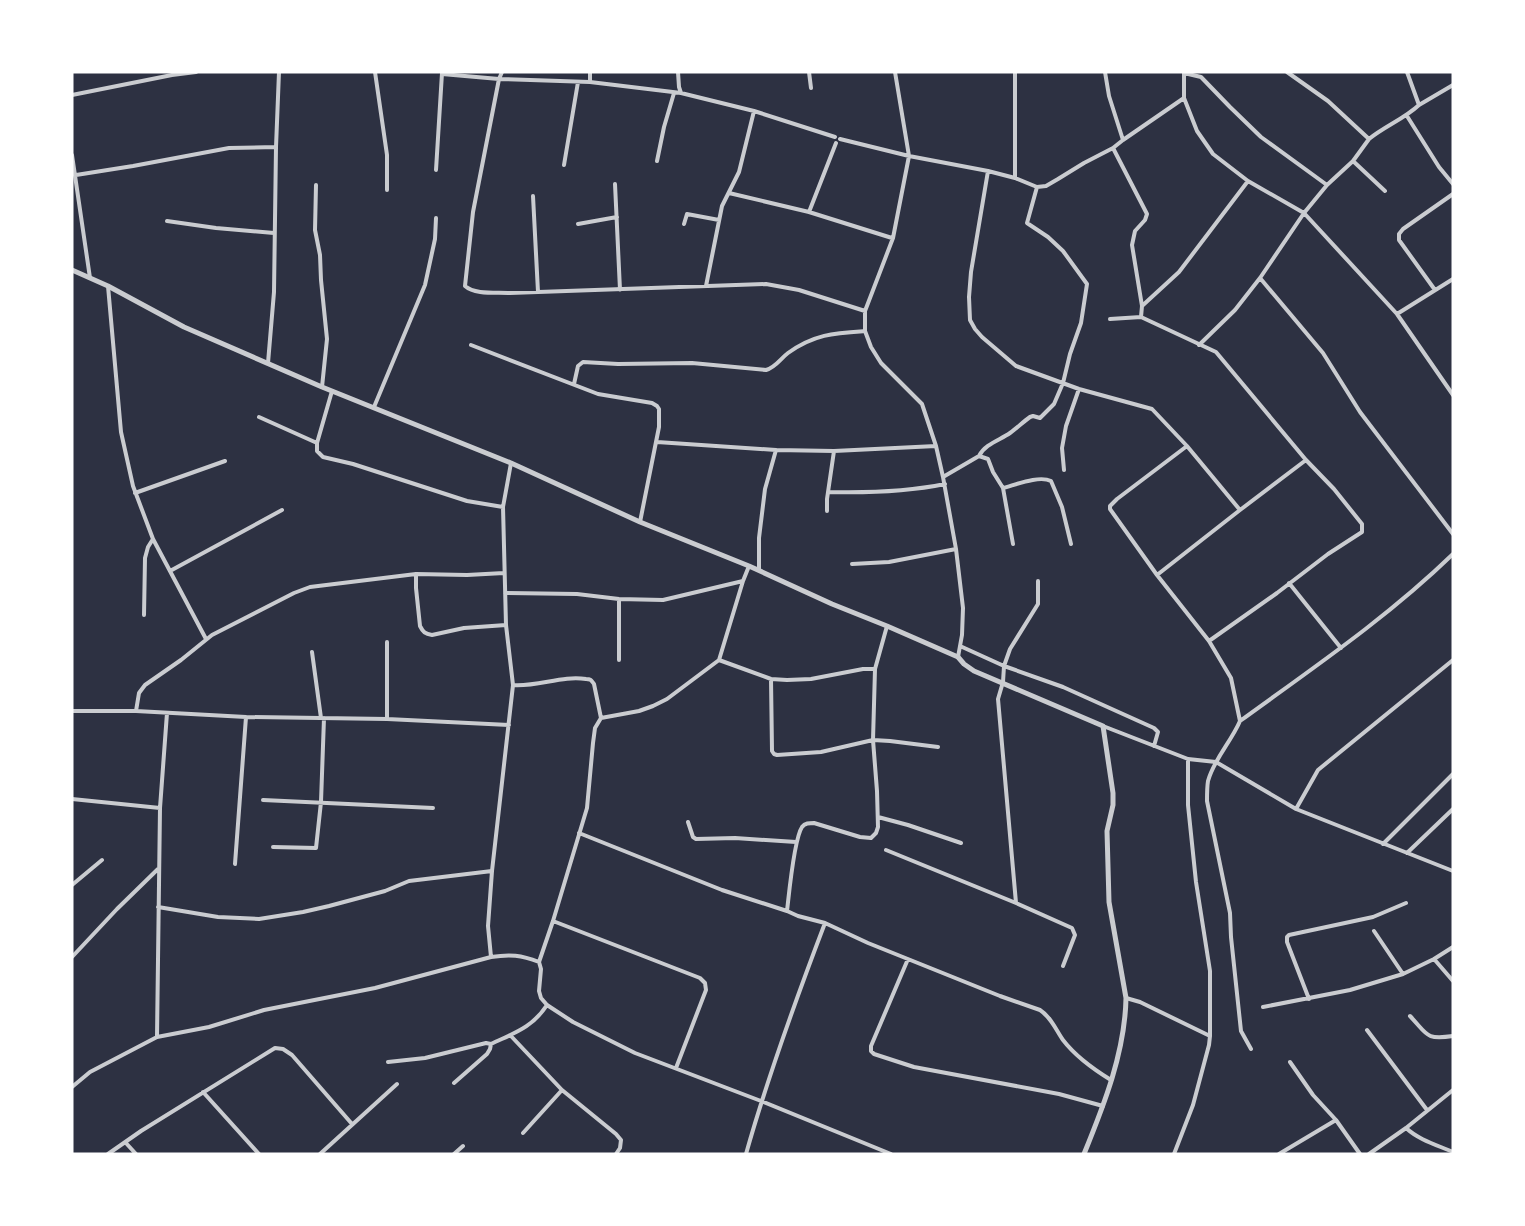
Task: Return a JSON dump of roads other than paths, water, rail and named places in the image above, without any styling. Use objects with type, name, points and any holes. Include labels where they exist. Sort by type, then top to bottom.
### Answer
[{"type":"street","points":[[72,95],[196,72]]},
{"type":"street","points":[[268,363],[274,292],[279,72]]},
{"type":"street","points":[[375,72],[387,155],[387,190]]},
{"type":"street","points":[[502,72],[473,212],[465,286],[469,289],[510,293],[766,284],[799,290],[865,311]]},
{"type":"street","points":[[590,72],[590,82]]},
{"type":"street","points":[[678,72],[681,93]]},
{"type":"street","points":[[809,72],[811,88]]},
{"type":"street","points":[[895,72],[909,156],[892,238],[865,311],[865,331],[881,363],[922,404],[936,446],[956,549],[963,608],[958,657]]},
{"type":"street","points":[[1015,72],[1015,178]]},
{"type":"street","points":[[1105,72],[1109,96],[1123,140]]},
{"type":"street","points":[[1287,72],[1328,101],[1369,139]]},
{"type":"street","points":[[1407,72],[1419,105]]},
{"type":"street","points":[[436,170],[442,73],[499,79],[590,82],[681,93],[754,111],[837,140],[988,171],[1037,187],[1046,186],[1113,148],[1184,98]]},
{"type":"street","points":[[1327,184],[1261,137],[1201,77],[1184,73],[1184,98],[1197,130],[1213,154],[1248,181],[1304,213],[1397,314],[1453,395]]},
{"type":"street","points":[[564,165],[578,82]]},
{"type":"street","points":[[1199,345],[1235,310],[1260,278],[1304,213],[1327,184],[1353,161],[1369,139],[1453,85]]},
{"type":"street","points":[[657,161],[674,93]]},
{"type":"street","points":[[706,286],[724,199],[739,172],[754,111]]},
{"type":"street","points":[[1407,116],[1439,167],[1453,184]]},
{"type":"street","points":[[809,212],[837,140]]},
{"type":"street","points":[[76,175],[229,148],[276,147]]},
{"type":"street","points":[[1113,148],[1147,214],[1136,231],[1132,245],[1142,306],[1141,317]]},
{"type":"street","points":[[72,155],[91,279]]},
{"type":"street","points":[[1353,161],[1385,191]]},
{"type":"street","points":[[988,171],[971,272],[970,320],[975,329],[1016,366],[1079,389],[1152,409],[1187,446],[1240,510]]},
{"type":"street","points":[[1142,306],[1179,272],[1248,181]]},
{"type":"street","points":[[615,184],[620,290]]},
{"type":"street","points":[[316,185],[315,230],[320,255],[327,339],[322,387]]},
{"type":"street","points":[[943,477],[979,456],[986,447],[1010,433],[1030,417],[1040,418],[1054,404],[1064,384],[1070,354],[1081,323],[1087,284],[1063,250],[1027,224],[1037,187]]},
{"type":"street","points":[[729,193],[809,212],[892,238]]},
{"type":"street","points":[[1435,290],[1399,240],[1399,234],[1453,194]]},
{"type":"street","points":[[533,196],[538,292]]},
{"type":"street","points":[[684,224],[687,214],[719,220]]},
{"type":"street","points":[[578,224],[617,217]]},
{"type":"street","points":[[374,407],[425,285],[435,239],[436,218]]},
{"type":"street","points":[[167,221],[274,233]]},
{"type":"street","points":[[72,270],[108,286],[184,327],[322,387],[511,463],[640,522],[759,570],[832,604],[958,657],[974,671],[1154,746],[1190,759],[1213,761],[1296,809],[1453,871]]},
{"type":"street","points":[[1260,278],[1323,353],[1360,412],[1453,534]]},
{"type":"street","points":[[1397,314],[1453,279]]},
{"type":"street","points":[[108,286],[121,432],[127,465],[153,539],[207,639]]},
{"type":"street","points":[[1110,319],[1141,317],[1216,352],[1362,524],[1362,532],[1328,554],[1209,641]]},
{"type":"street","points":[[574,384],[578,366],[583,362],[692,363],[766,370],[772,368],[787,354],[819,336],[865,331]]},
{"type":"street","points":[[471,345],[598,394],[652,403],[657,406],[659,410],[657,442],[640,522]]},
{"type":"street","points":[[1064,470],[1062,448],[1066,426],[1079,389]]},
{"type":"street","points":[[332,391],[317,443],[317,452],[323,457],[353,464],[467,501],[503,507]]},
{"type":"street","points":[[259,417],[317,443]]},
{"type":"street","points":[[657,442],[776,450],[834,451],[936,446]]},
{"type":"street","points":[[1187,446],[1110,506],[1110,509],[1157,575],[1209,641],[1231,678],[1240,721]]},
{"type":"street","points":[[759,570],[759,537],[765,489],[776,450]]},
{"type":"street","points":[[827,511],[834,451]]},
{"type":"street","points":[[979,456],[988,459],[1003,488],[1013,544]]},
{"type":"street","points":[[1157,575],[1306,460]]},
{"type":"street","points":[[135,493],[225,461]]},
{"type":"street","points":[[491,957],[488,926],[492,871],[513,685],[506,625],[503,507],[511,463]]},
{"type":"street","points":[[1003,488],[1036,479],[1043,478],[1051,481],[1062,507],[1071,544]]},
{"type":"street","points":[[828,492],[878,492],[920,489],[945,484]]},
{"type":"street","points":[[170,571],[282,510]]},
{"type":"street","points":[[144,615],[145,558],[153,539]]},
{"type":"street","points":[[852,564],[889,562],[956,549]]},
{"type":"street","points":[[1251,1049],[1241,1031],[1230,913],[1207,801],[1208,782],[1213,761],[1240,721],[1408,596],[1453,554]]},
{"type":"street","points":[[601,718],[653,706],[667,699],[719,660],[749,566]]},
{"type":"street","points":[[136,711],[139,693],[145,685],[207,639],[294,593],[310,587],[416,574],[504,573]]},
{"type":"street","points":[[416,574],[420,626],[423,632],[432,635],[464,628],[506,625]]},
{"type":"street","points":[[505,593],[577,594],[619,599],[663,600],[743,581]]},
{"type":"street","points":[[1016,903],[998,699],[1003,682],[1004,666],[1010,649],[1038,604],[1038,581]]},
{"type":"street","points":[[1289,583],[1341,648]]},
{"type":"street","points":[[619,599],[619,660]]},
{"type":"street","points":[[787,910],[796,842],[802,826],[808,822],[814,823],[860,837],[871,838],[876,833],[878,817],[873,740],[875,669],[887,626]]},
{"type":"street","points":[[387,642],[387,719]]},
{"type":"street","points":[[960,646],[1004,666],[1063,687],[1154,728],[1158,732],[1154,746]]},
{"type":"street","points":[[273,847],[316,848],[321,802],[323,718],[312,652]]},
{"type":"street","points":[[719,660],[771,679],[787,680],[811,679],[863,669],[875,669]]},
{"type":"street","points":[[1296,809],[1318,770],[1453,660]]},
{"type":"street","points":[[513,685],[588,679],[594,684],[601,718],[595,728],[588,779],[587,808],[554,921],[539,962],[541,998],[547,1005],[573,1022],[635,1053],[891,1154]]},
{"type":"street","points":[[771,679],[772,751],[774,754],[821,752],[873,740],[938,747]]},
{"type":"street","points":[[72,711],[387,719],[509,725]]},
{"type":"street","points":[[157,1037],[160,808],[167,713]]},
{"type":"street","points":[[235,864],[246,717]]},
{"type":"street","points":[[1084,1154],[1103,1106],[1125,1028],[1126,998],[1109,902],[1107,831],[1113,805],[1113,793],[1103,726]]},
{"type":"street","points":[[1174,1154],[1194,1105],[1210,1036],[1210,971],[1196,882],[1188,805],[1190,759]]},
{"type":"street","points":[[1383,844],[1453,774]]},
{"type":"street","points":[[72,799],[160,808]]},
{"type":"street","points":[[263,800],[434,808]]},
{"type":"street","points":[[1407,853],[1453,809]]},
{"type":"street","points":[[878,817],[961,843]]},
{"type":"street","points":[[688,822],[693,837],[696,839],[735,838],[796,842]]},
{"type":"street","points":[[579,833],[722,890],[825,923],[868,943],[1040,1010],[1046,1013],[1064,1041],[1080,1058],[1111,1080]]},
{"type":"street","points":[[886,850],[1062,923],[1074,931],[1075,935],[1063,966]]},
{"type":"street","points":[[72,885],[102,860]]},
{"type":"street","points":[[72,957],[159,868]]},
{"type":"street","points":[[158,907],[218,917],[259,919],[329,906],[385,891],[409,881],[492,871]]},
{"type":"street","points":[[1309,999],[1287,942],[1287,936],[1373,917],[1406,903]]},
{"type":"street","points":[[554,921],[700,978],[705,983],[706,990],[702,1002],[676,1068]]},
{"type":"street","points":[[746,1154],[761,1101],[795,1001],[825,923]]},
{"type":"street","points":[[1374,932],[1403,974]]},
{"type":"street","points":[[1263,1007],[1350,990],[1403,974],[1453,947]]},
{"type":"street","points":[[72,1087],[90,1072],[157,1037],[209,1027],[264,1010],[375,988],[491,957],[524,956],[539,962]]},
{"type":"street","points":[[908,959],[871,1046],[874,1054],[914,1067],[1059,1094],[1103,1106]]},
{"type":"street","points":[[1434,959],[1453,981]]},
{"type":"street","points":[[1126,998],[1140,1002],[1210,1036]]},
{"type":"street","points":[[388,1062],[425,1059],[486,1043],[490,1044],[531,1023],[538,1018],[547,1005]]},
{"type":"street","points":[[1410,1016],[1429,1036],[1434,1038],[1453,1036]]},
{"type":"street","points":[[1367,1030],[1427,1110]]},
{"type":"street","points":[[510,1035],[562,1090],[616,1134],[621,1140],[616,1154]]},
{"type":"street","points":[[454,1083],[487,1054],[490,1044]]},
{"type":"street","points":[[108,1154],[275,1048],[283,1049],[292,1055],[352,1124]]},
{"type":"street","points":[[1290,1062],[1360,1154]]},
{"type":"street","points":[[320,1154],[397,1084]]},
{"type":"street","points":[[523,1133],[562,1090]]},
{"type":"street","points":[[1369,1154],[1453,1090]]},
{"type":"street","points":[[203,1092],[259,1154]]},
{"type":"street","points":[[1279,1154],[1336,1120]]},
{"type":"street","points":[[1406,1128],[1423,1140],[1453,1152]]},
{"type":"street","points":[[125,1142],[136,1154]]},
{"type":"street","points":[[454,1154],[463,1146]]}]
